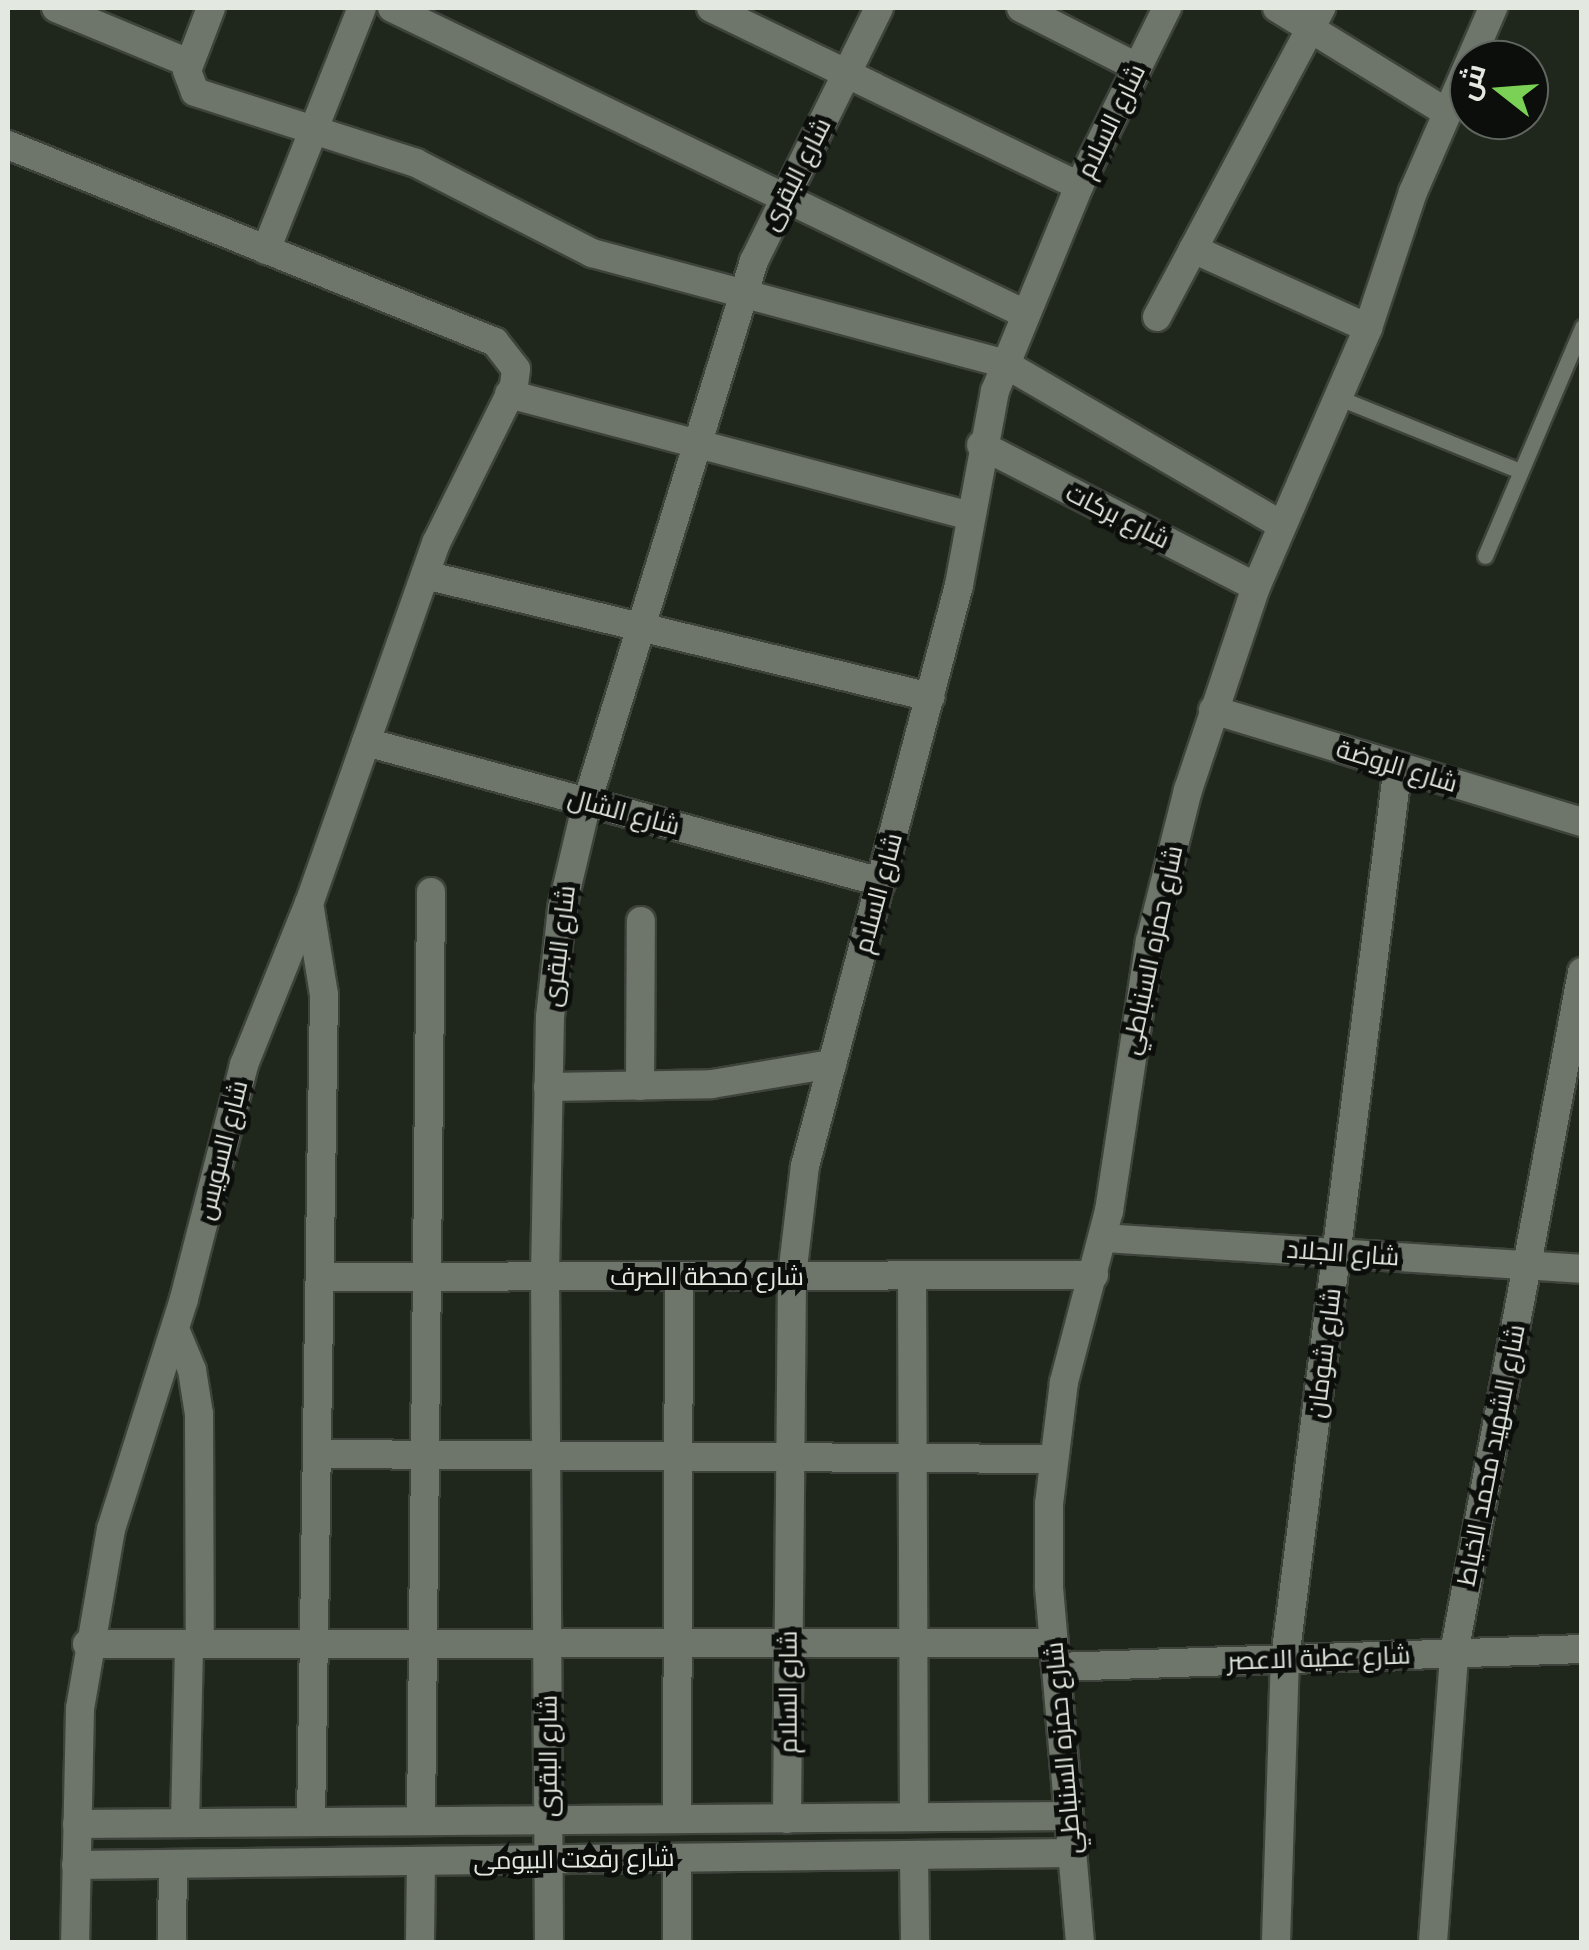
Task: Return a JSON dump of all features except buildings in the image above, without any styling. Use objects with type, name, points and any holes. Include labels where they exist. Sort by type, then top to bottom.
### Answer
[{"type":"street","points":[[56,8],[117,20],[189,63]]},
{"type":"street","points":[[211,8],[189,63],[186,79],[195,92],[437,172],[564,243],[1005,364],[1280,524]]},
{"type":"street","points":[[266,250],[309,129],[362,8]]},
{"type":"street","points":[[392,8],[1026,314]]},
{"type":"street","points":[[711,8],[743,14],[847,73],[1079,186]]},
{"type":"street","name":"شارع البقرى","points":[[549,1942],[545,1276],[548,1087],[558,935],[587,802],[742,294],[783,199],[880,8]]},
{"type":"street","points":[[1020,8],[1137,67]]},
{"type":"street","name":"شارع السلام","points":[[787,1818],[792,1276],[802,1184],[930,697],[970,516],[980,445],[1005,364],[1079,186],[1167,8]]},
{"type":"street","points":[[1276,8],[1316,18],[1446,112]]},
{"type":"street","name":"شارع حمزه السنباطي","points":[[1080,1942],[1048,1545],[1052,1458],[1064,1382],[1104,1238],[1150,941],[1213,710],[1256,587],[1368,328],[1446,112],[1493,8]]},
{"type":"street","points":[[1158,318],[1316,18]]},
{"type":"street","points":[[8,145],[502,346],[516,368],[509,394],[970,516]]},
{"type":"street","points":[[1193,250],[1368,328]]},
{"type":"street","name":"شارع السويس","points":[[75,1942],[87,1644],[111,1529],[176,1329],[244,1065],[310,903],[458,492],[509,394]]},
{"type":"street","name":"شارع بركات","points":[[980,445],[1256,587]]},
{"type":"street","points":[[426,574],[930,697]]},
{"type":"street","name":"شارع الروضة","points":[[1213,710],[1582,822]]},
{"type":"street","name":"شارع الشال","points":[[366,742],[881,882]]},
{"type":"street","name":"شارع شومان","points":[[1276,1942],[1284,1659],[1398,766]]},
{"type":"street","points":[[421,1821],[431,892]]},
{"type":"street","points":[[310,903],[324,976],[310,1822]]},
{"type":"street","points":[[640,1086],[641,921]]},
{"type":"street","name":"شارع الشهيد محمد الخياط","points":[[1433,1942],[1454,1653],[1582,972]]},
{"type":"street","points":[[548,1087],[733,1082],[832,1064]]},
{"type":"street","name":"شارع الجلاد","points":[[1104,1238],[1582,1269]]},
{"type":"street","points":[[912,1275],[914,1818]]},
{"type":"street","name":"شارع محطة الصرف","points":[[320,1277],[1094,1275]]},
{"type":"street","points":[[677,1819],[679,1276]]},
{"type":"street","points":[[176,1329],[198,1403],[194,1644],[185,1823]]},
{"type":"street","points":[[317,1454],[1052,1458]]},
{"type":"street","name":"شارع عطية الاعصر","points":[[87,1644],[914,1643],[1055,1655],[1284,1659],[1582,1649]]},
{"type":"street","name":"شارع رفعت البيومى","points":[[77,1824],[1069,1816]]},
{"type":"street","name":"شارع رفعت البيومى","points":[[76,1866],[1072,1853]]},
{"type":"street","points":[[914,1855],[914,1942]]},
{"type":"street","points":[[677,1858],[677,1942]]},
{"type":"street","points":[[420,1942],[421,1861]]},
{"type":"street","points":[[172,1942],[173,1864]]},
{"type":"lane","points":[[1485,556],[1582,326]]},
{"type":"lane","points":[[1337,397],[1520,471]]}]
